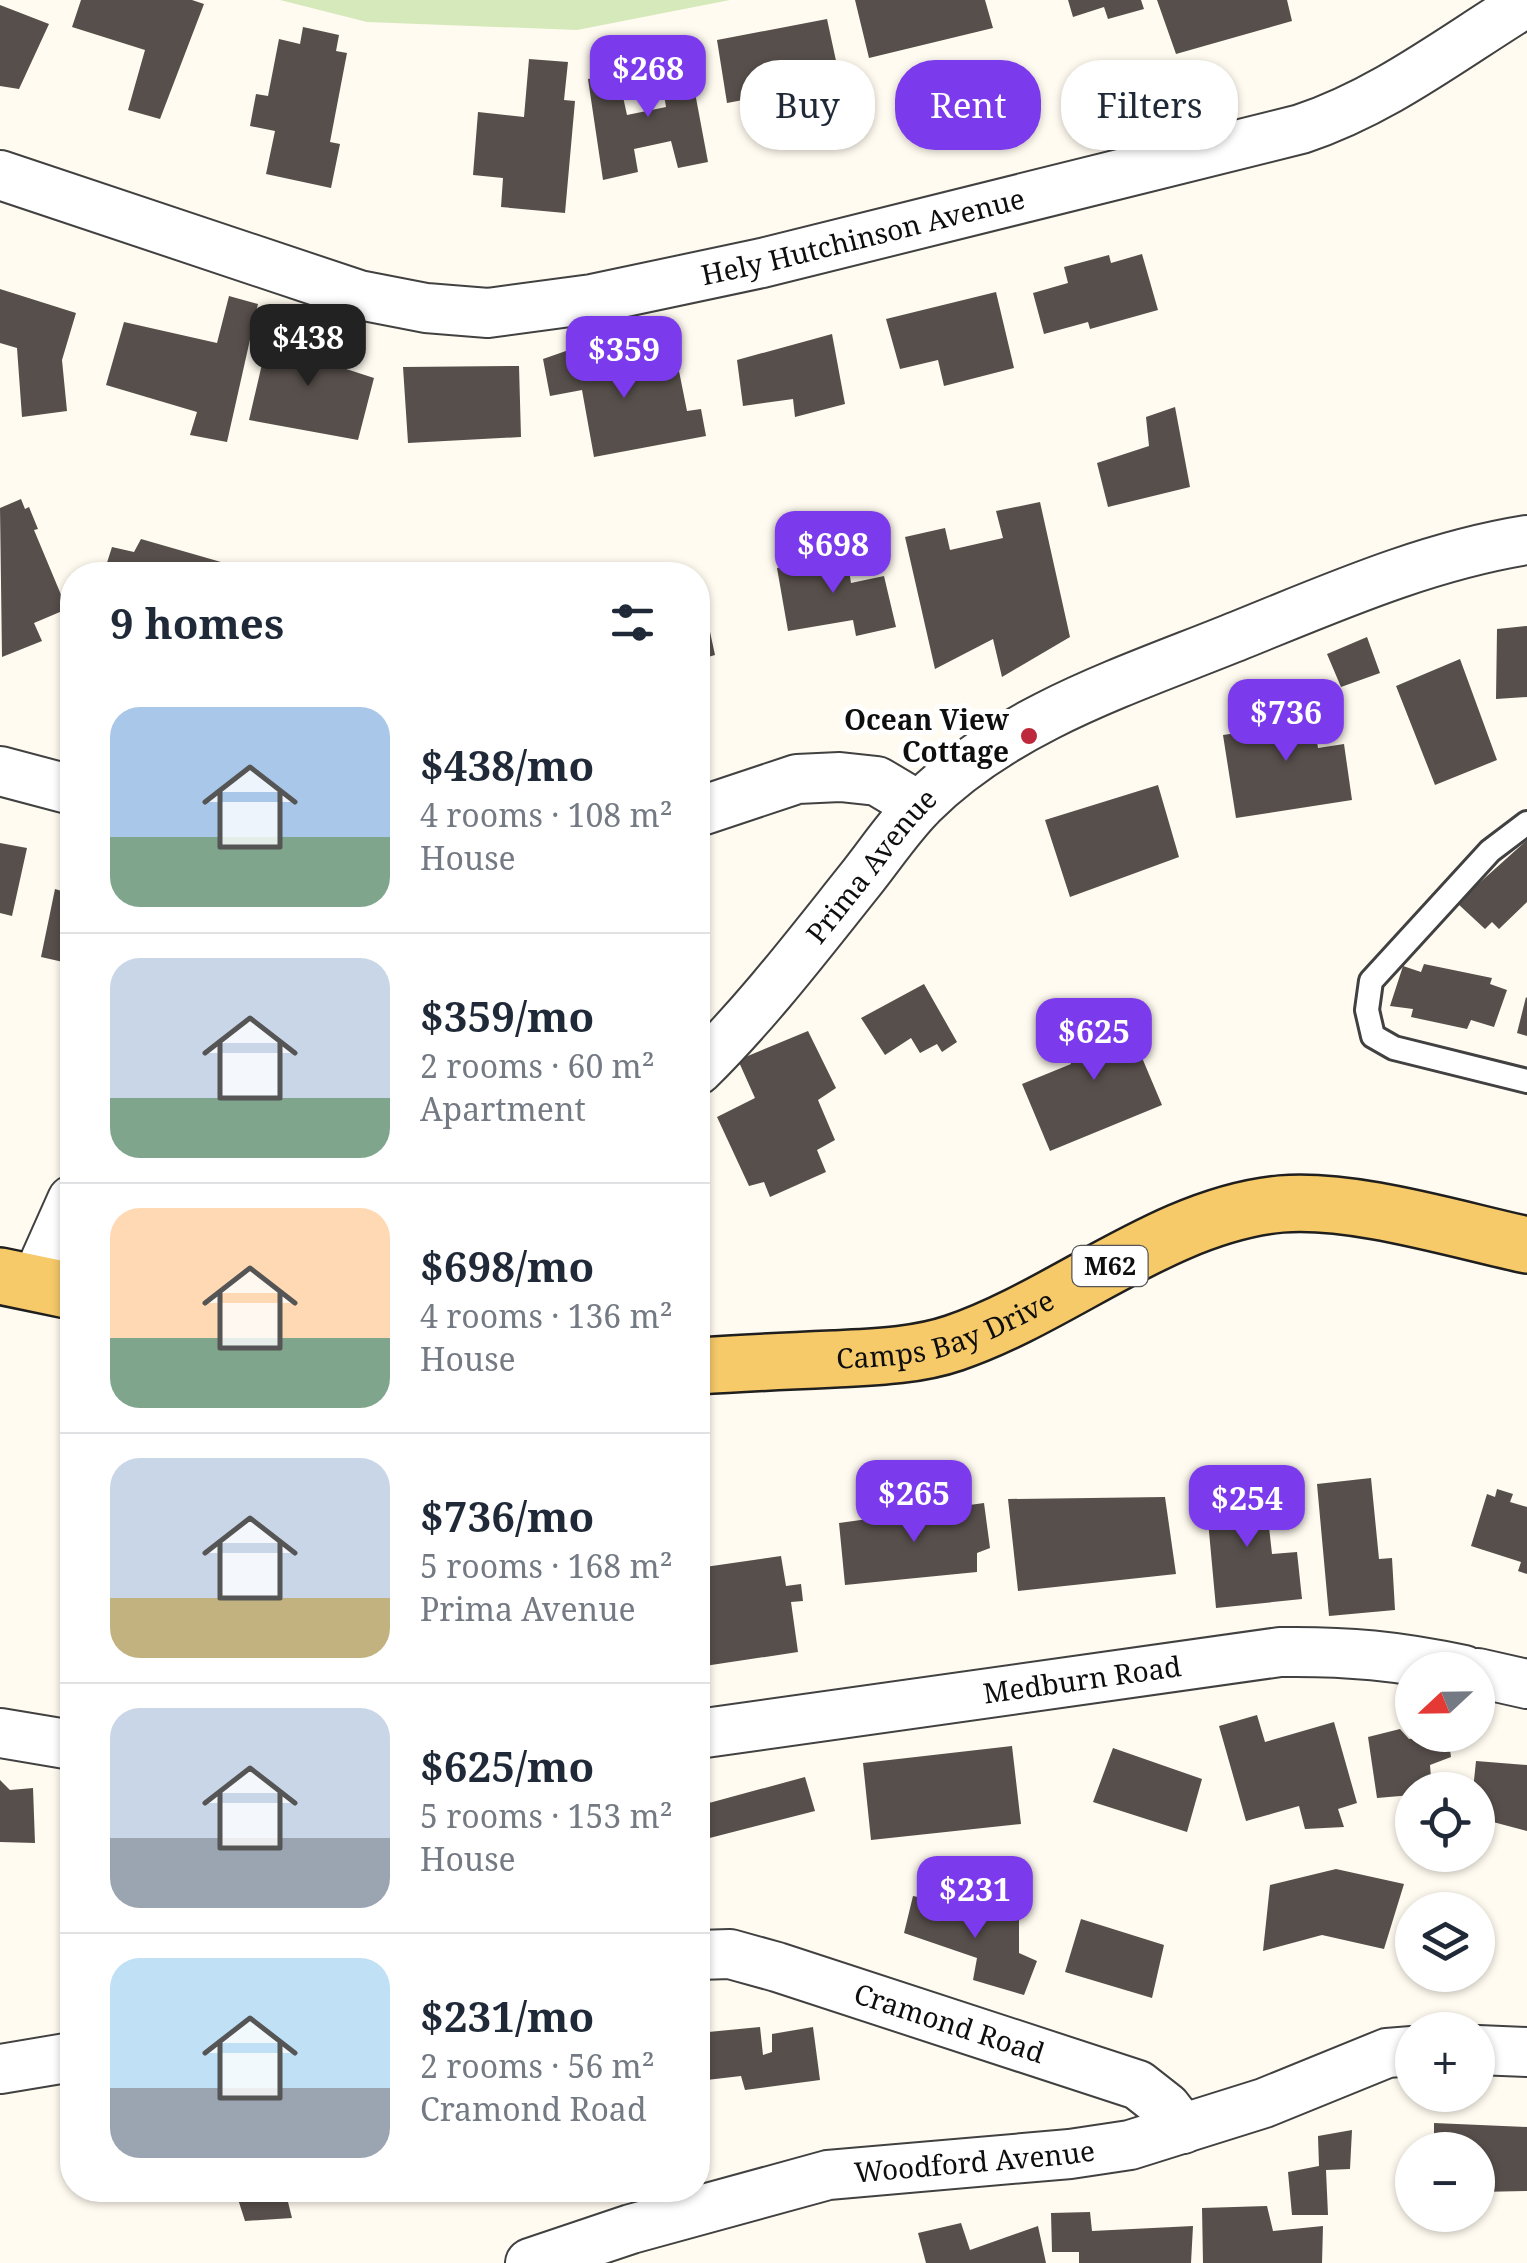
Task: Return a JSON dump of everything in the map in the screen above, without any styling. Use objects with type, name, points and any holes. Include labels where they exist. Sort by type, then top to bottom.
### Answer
[{"type":"main road","name":"Camps Bay Drive","points":[[710,1365],[886,1356],[951,1344],[1022,1315],[1152,1244],[1230,1215],[1280,1204],[1325,1205],[1527,1244]]},
{"type":"street","name":"Hely Hutchinson Avenue","points":[[0,175],[359,294],[454,312],[515,311],[592,299],[762,262],[1285,134],[1366,103],[1430,66],[1500,9]]},
{"type":"street","name":"Prima Avenue","points":[[710,1058],[796,960],[918,806],[966,762],[1016,731],[1082,699],[1432,560],[1527,540]]},
{"type":"street","points":[[0,771],[60,787]]},
{"type":"street","points":[[710,808],[798,779],[840,777],[878,781],[918,806]]},
{"type":"street","points":[[36,1283],[60,1228]]},
{"type":"street","name":"Medburn Road","points":[[710,1732],[1280,1652],[1350,1651],[1395,1656]]},
{"type":"street","points":[[1495,1677],[1527,1684]]},
{"type":"street","points":[[0,1733],[60,1743]]},
{"type":"street","name":"Cramond Road","points":[[710,1955],[730,1954],[778,1967],[1138,2085],[1166,2107],[1183,2130]]},
{"type":"street","points":[[1495,2051],[1527,2052]]},
{"type":"street","name":"Woodford Avenue","points":[[530,2263],[631,2229],[828,2175],[1070,2154],[1130,2145],[1264,2103],[1395,2053]]},
{"type":"street","points":[[0,2069],[60,2058]]},
{"type":"lane","points":[[1527,823],[1490,851],[1370,980],[1367,1010],[1374,1036],[1394,1048],[1527,1081]]},
{"type":"green space","points":[[280,0],[730,0],[577,30],[367,22]]},
{"type":"building","points":[[81,0],[192,0],[204,4],[160,119],[128,110],[145,50],[72,27]]},
{"type":"building","points":[[855,0],[985,0],[993,28],[869,58]]},
{"type":"building","points":[[1068,0],[1141,0],[1144,9],[1108,19],[1104,7],[1073,17]]},
{"type":"building","points":[[1157,0],[1287,0],[1292,21],[1176,54]]},
{"type":"building","points":[[0,5],[49,24],[19,89],[0,86]]},
{"type":"building","points":[[827,19],[836,60],[740,60],[740,101],[727,103],[717,40]]},
{"type":"building","points":[[303,27],[339,35],[336,51],[347,53],[330,142],[340,144],[331,188],[266,174],[275,131],[250,126],[256,94],[268,96],[279,39],[300,44]]},
{"type":"building","points":[[687,50],[708,162],[678,168],[671,141],[634,149],[638,172],[603,180],[588,79],[618,74],[627,115],[666,107],[658,58]]},
{"type":"building","points":[[529,59],[568,62],[564,100],[575,101],[565,213],[501,207],[503,178],[473,175],[478,112],[524,117]]},
{"type":"building","points":[[1142,254],[1158,310],[1090,329],[1088,322],[1044,334],[1033,293],[1068,283],[1064,267],[1109,255],[1111,263]]},
{"type":"building","points":[[0,289],[76,313],[62,360],[67,411],[22,417],[17,348],[0,343]]},
{"type":"building","points":[[996,292],[1014,368],[944,386],[938,360],[900,369],[886,319]]},
{"type":"building","points":[[229,296],[258,304],[227,442],[190,435],[197,412],[106,385],[124,322],[217,343]]},
{"type":"building","points":[[272,321],[306,327],[300,354],[374,378],[358,440],[249,420]]},
{"type":"building","points":[[832,334],[845,404],[795,417],[793,399],[743,406],[737,360]]},
{"type":"building","points":[[603,338],[619,377],[678,366],[687,411],[701,409],[706,436],[594,457],[582,390],[550,396],[543,359]]},
{"type":"building","points":[[519,366],[521,437],[408,443],[403,367]]},
{"type":"building","points":[[1175,407],[1190,487],[1108,507],[1097,463],[1149,446],[1146,417]]},
{"type":"building","points":[[21,499],[25,509],[29,507],[38,529],[34,530],[60,592],[60,612],[34,623],[42,641],[2,657],[0,508]]},
{"type":"building","points":[[1040,502],[1070,637],[1002,677],[993,639],[935,669],[905,537],[945,528],[950,550],[1003,538],[996,511]]},
{"type":"building","points":[[141,539],[221,562],[107,562],[112,547],[134,552]]},
{"type":"building","points":[[846,550],[851,583],[884,576],[896,627],[856,636],[853,620],[788,631],[777,568]]},
{"type":"building","points":[[1527,626],[1527,697],[1496,699],[1497,629]]},
{"type":"building","points":[[1367,637],[1380,673],[1341,687],[1327,654]]},
{"type":"building","points":[[1460,659],[1497,760],[1435,785],[1396,686]]},
{"type":"building","points":[[1309,691],[1318,748],[1344,744],[1352,800],[1236,818],[1223,735],[1283,726],[1278,695]]},
{"type":"building","points":[[1158,785],[1179,857],[1070,897],[1045,820]]},
{"type":"building","points":[[1527,840],[1527,902],[1499,929],[1492,922],[1485,929],[1457,903]]},
{"type":"building","points":[[0,843],[27,848],[12,916],[0,913]]},
{"type":"building","points":[[55,889],[60,890],[60,961],[41,957]]},
{"type":"building","points":[[1424,964],[1492,978],[1490,984],[1507,990],[1494,1027],[1471,1020],[1467,1029],[1411,1017],[1413,1009],[1390,1006],[1403,966],[1421,972]]},
{"type":"building","points":[[924,984],[957,1042],[942,1052],[937,1044],[920,1053],[911,1038],[885,1055],[861,1018]]},
{"type":"building","points":[[1527,998],[1527,1036],[1517,1033]]},
{"type":"building","points":[[1118,1001],[1162,1105],[1050,1151],[1022,1084],[1071,1064],[1065,1049],[1093,1038],[1083,1015]]},
{"type":"building","points":[[808,1031],[836,1088],[818,1100],[835,1140],[817,1150],[826,1172],[770,1197],[764,1182],[749,1186],[717,1117],[755,1098],[738,1060]]},
{"type":"building","points":[[1371,1478],[1379,1559],[1392,1558],[1395,1610],[1329,1616],[1317,1484]]},
{"type":"building","points":[[1264,1482],[1272,1554],[1297,1552],[1302,1599],[1216,1608],[1205,1488]]},
{"type":"building","points":[[1497,1489],[1513,1494],[1510,1502],[1527,1507],[1527,1574],[1518,1571],[1521,1562],[1471,1546],[1487,1494],[1495,1497]]},
{"type":"building","points":[[1165,1497],[1176,1574],[1018,1591],[1008,1499]]},
{"type":"building","points":[[984,1503],[990,1548],[977,1553],[977,1572],[845,1585],[839,1523]]},
{"type":"building","points":[[781,1556],[786,1586],[801,1584],[803,1601],[791,1602],[798,1652],[710,1665],[710,1566]]},
{"type":"building","points":[[1257,1715],[1265,1742],[1334,1722],[1357,1803],[1338,1809],[1344,1827],[1305,1829],[1299,1806],[1246,1821],[1219,1726]]},
{"type":"building","points":[[1395,1730],[1395,1752],[1450,1752],[1451,1757],[1430,1765],[1431,1772],[1395,1772],[1395,1796],[1377,1798],[1368,1737]]},
{"type":"building","points":[[1012,1746],[1021,1824],[871,1840],[863,1763]]},
{"type":"building","points":[[1113,1748],[1202,1779],[1187,1832],[1093,1802]]},
{"type":"building","points":[[1476,1761],[1527,1765],[1527,1831],[1495,1823],[1495,1772],[1475,1772]]},
{"type":"building","points":[[805,1777],[815,1811],[710,1838],[710,1803]]},
{"type":"building","points":[[0,1780],[10,1790],[33,1788],[35,1843],[0,1842]]},
{"type":"building","points":[[1336,1869],[1404,1884],[1402,1892],[1395,1892],[1395,1913],[1384,1949],[1322,1935],[1263,1951],[1270,1885]]},
{"type":"building","points":[[913,1896],[1019,1918],[1019,1953],[1037,1961],[1024,1995],[973,1980],[977,1958],[904,1933]]},
{"type":"building","points":[[1081,1919],[1164,1945],[1152,1998],[1065,1972]]},
{"type":"building","points":[[760,2027],[763,2055],[772,2052],[772,2034],[813,2027],[820,2080],[745,2090],[741,2076],[710,2080],[710,2032]]},
{"type":"building","points":[[1434,2123],[1527,2127],[1527,2191],[1495,2192],[1495,2132],[1434,2132]]},
{"type":"building","points":[[1352,2130],[1350,2169],[1326,2170],[1328,2215],[1292,2215],[1288,2172],[1319,2166],[1318,2136]]},
{"type":"building","points":[[239,2202],[288,2202],[292,2218],[245,2221]]},
{"type":"building","points":[[1267,2206],[1273,2231],[1323,2226],[1322,2263],[1203,2263],[1202,2208]]},
{"type":"building","points":[[1090,2212],[1092,2231],[1193,2226],[1191,2263],[1079,2263],[1079,2252],[1052,2252],[1051,2213]]},
{"type":"building","points":[[961,2223],[970,2250],[1038,2226],[1046,2263],[926,2263],[918,2233]]},
{"type":"place","name":"Ocean View Cottage","points":[[1029,736]]}]
